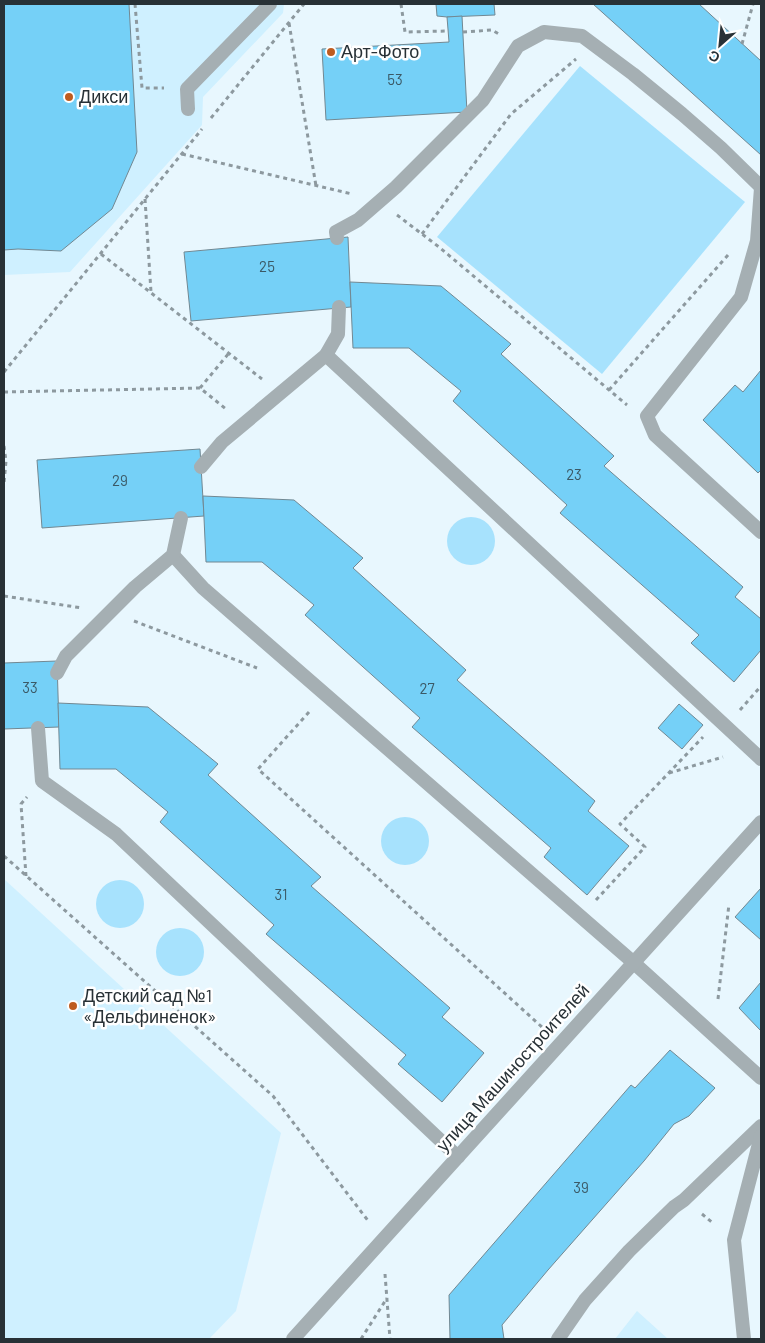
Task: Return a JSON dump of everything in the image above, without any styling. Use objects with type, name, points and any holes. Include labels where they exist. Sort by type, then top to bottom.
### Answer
[{"type":"lane","points":[[188,109],[187,89],[270,4]]},
{"type":"lane","points":[[337,238],[336,232],[358,220],[483,100],[518,46],[544,32],[582,36],[682,114],[761,187],[757,241],[741,297],[647,416],[655,435],[761,532]]},
{"type":"lane","points":[[201,467],[222,442],[326,355],[338,334],[339,308]]},
{"type":"lane","points":[[326,355],[761,759]]},
{"type":"lane","points":[[57,673],[66,656],[135,587],[173,555],[181,518]]},
{"type":"lane","points":[[173,555],[203,588],[581,916],[761,1078]]},
{"type":"lane","points":[[38,728],[42,781],[116,834],[458,1157]]},
{"type":"lane","name":"улица Машиностроителей","points":[[293,1339],[761,822]]},
{"type":"lane","points":[[558,1339],[585,1300],[630,1251],[761,1126]]},
{"type":"lane","points":[[744,1339],[734,1240],[761,1136]]},
{"type":"path","points":[[135,4],[142,88],[187,89]]},
{"type":"path","points":[[209,120],[304,4]]},
{"type":"path","points":[[401,4],[405,32],[449,31]]},
{"type":"path","points":[[742,44],[753,4]]},
{"type":"path","points":[[289,23],[316,186]]},
{"type":"path","points":[[463,32],[492,30],[518,46]]},
{"type":"path","points":[[422,234],[511,114],[578,57]]},
{"type":"path","points":[[4,372],[203,128]]},
{"type":"path","points":[[182,154],[379,201],[422,234],[651,425]]},
{"type":"path","points":[[145,199],[151,293]]},
{"type":"path","points":[[609,390],[732,251]]},
{"type":"path","points":[[101,254],[280,393]]},
{"type":"path","points":[[200,388],[229,354]]},
{"type":"path","points":[[4,392],[200,388],[244,423]]},
{"type":"path","points":[[4,446],[6,461],[4,483]]},
{"type":"path","points":[[4,596],[110,612],[259,669]]},
{"type":"path","points":[[581,916],[645,847],[620,824],[669,773],[761,686]]},
{"type":"path","points":[[324,694],[258,769],[561,1044]]},
{"type":"path","points":[[669,773],[750,749]]},
{"type":"path","points":[[26,876],[21,804],[42,781]]},
{"type":"path","points":[[4,856],[273,1096],[383,1240],[390,1339]]},
{"type":"path","points":[[718,999],[728,904]]},
{"type":"path","points":[[684,1200],[734,1240]]},
{"type":"path","points":[[360,1339],[387,1298]]},
{"type":"shaded area","name":"Дикси","points":[[4,4],[284,4],[283,13],[203,97],[202,125],[70,272],[4,275]]},
{"type":"shaded area","points":[[580,66],[745,202],[602,374],[437,237]]},
{"type":"shaded area","points":[[471,517],[480,519],[488,524],[493,532],[495,541],[493,550],[488,558],[480,563],[471,565],[462,563],[454,558],[449,550],[447,541],[449,532],[454,524],[462,519]]},
{"type":"shaded area","points":[[405,817],[414,819],[422,824],[427,832],[429,841],[427,850],[422,858],[414,863],[405,865],[396,863],[388,858],[383,850],[381,841],[383,832],[388,824],[396,819]]},
{"type":"shaded area","name":"Детский сад №1 «Дельфиненок»","points":[[4,879],[281,1133],[236,1311],[209,1339],[4,1339]]},
{"type":"shaded area","points":[[120,880],[129,882],[137,887],[142,895],[144,904],[142,913],[137,921],[129,926],[120,928],[111,926],[103,921],[98,913],[96,904],[98,895],[103,887],[111,882]]},
{"type":"shaded area","points":[[180,928],[189,930],[197,935],[202,943],[204,952],[202,961],[197,969],[189,974],[180,976],[171,974],[163,969],[158,961],[156,952],[158,943],[163,935],[171,930]]},
{"type":"shaded area","points":[[637,1311],[668,1339],[615,1339]]},
{"type":"building","name":"Дикси","points":[[4,4],[129,4],[137,152],[112,209],[61,251],[4,250]]},
{"type":"building","points":[[436,4],[494,4],[495,15],[437,16]]},
{"type":"building","points":[[593,4],[699,4],[761,61],[761,155]]},
{"type":"building","points":[[462,16],[467,112],[326,120],[322,49],[449,42],[447,17]]},
{"type":"building","points":[[348,237],[351,307],[191,321],[184,252]]},
{"type":"building","points":[[350,282],[441,286],[511,344],[501,354],[614,456],[604,466],[743,587],[735,597],[761,619],[761,650],[734,682],[691,643],[699,635],[560,513],[567,505],[453,401],[461,391],[409,348],[353,348]]},
{"type":"building","points":[[761,370],[761,470],[758,473],[703,420],[735,385],[743,392]]},
{"type":"building","points":[[200,449],[204,516],[42,528],[37,460]]},
{"type":"building","points":[[203,496],[294,500],[363,558],[353,568],[466,670],[457,680],[595,801],[588,811],[629,846],[587,895],[544,857],[551,848],[412,727],[420,718],[305,615],[314,605],[262,562],[206,562]]},
{"type":"building","points":[[57,661],[59,727],[4,729],[4,663]]},
{"type":"building","points":[[58,703],[148,707],[218,764],[208,775],[321,877],[311,886],[450,1008],[442,1017],[484,1053],[442,1102],[398,1064],[406,1055],[266,934],[274,925],[160,822],[168,812],[116,769],[60,769]]},
{"type":"building","points":[[679,704],[703,725],[682,749],[658,728]]},
{"type":"building","points":[[761,888],[761,940],[735,917]]},
{"type":"building","points":[[761,982],[761,1031],[739,1008]]},
{"type":"building","points":[[670,1050],[715,1088],[689,1116],[674,1124],[548,1270],[502,1325],[504,1339],[450,1339],[449,1295],[631,1085],[635,1088]]},
{"type":"place","name":"Арт-Фото","points":[[331,52]]},
{"type":"place","name":"Дикси","points":[[69,97]]},
{"type":"place","name":"Детский сад №1 «Дельфиненок»","points":[[73,1006]]}]
